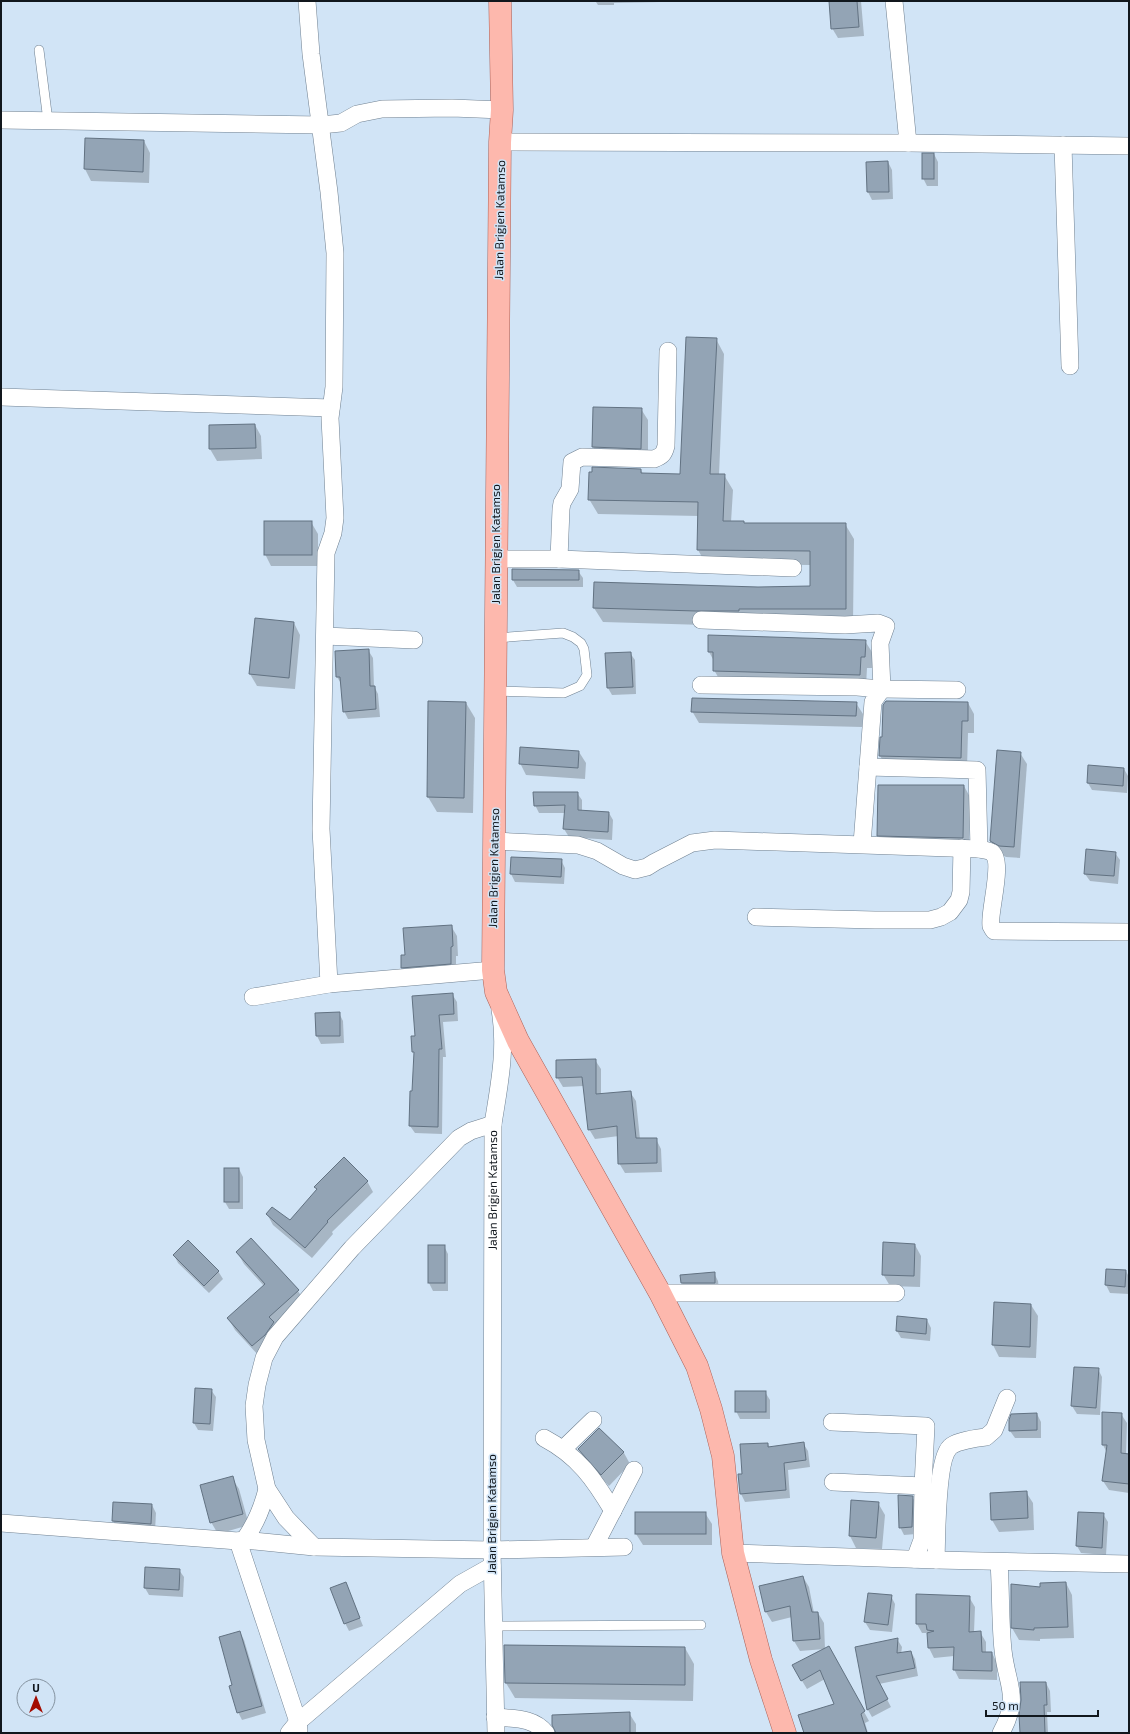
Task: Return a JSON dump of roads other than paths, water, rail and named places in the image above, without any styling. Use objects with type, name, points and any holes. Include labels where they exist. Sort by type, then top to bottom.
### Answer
[{"type":"main road","name":"Jalan Brigjen Katamso","points":[[496,992],[492,970],[500,142],[502,110],[500,1]]},
{"type":"main road","points":[[496,992],[518,1041],[660,1293],[697,1366],[711,1409],[723,1456],[733,1553],[761,1660],[785,1733]]},
{"type":"street","points":[[307,1],[311,54],[335,253],[334,387],[330,418],[335,518],[333,533],[326,553],[321,829],[329,984]]},
{"type":"street","points":[[894,1],[908,143]]},
{"type":"street","points":[[1,120],[320,125],[341,123],[357,114],[382,109],[452,108],[502,110]]},
{"type":"street","points":[[500,142],[908,143],[1129,146]]},
{"type":"street","points":[[1063,145],[1070,366]]},
{"type":"street","points":[[559,559],[561,509],[562,503],[570,489],[572,462],[582,457],[654,459],[661,457],[664,452],[666,446],[668,351]]},
{"type":"street","points":[[1,397],[331,408]]},
{"type":"street","points":[[496,559],[559,559],[793,568]]},
{"type":"street","points":[[701,620],[845,625],[878,623],[886,626],[880,643],[882,689],[873,702],[862,844]]},
{"type":"street","points":[[325,636],[414,640]]},
{"type":"street","points":[[701,685],[957,690]]},
{"type":"street","points":[[756,917],[930,920],[950,912],[959,900],[970,849],[977,770],[868,767]]},
{"type":"street","points":[[494,841],[578,845],[597,851],[623,866],[635,870],[647,868],[655,862],[692,843],[704,841],[862,844],[970,849],[991,852],[995,856],[996,862],[995,891],[991,925],[994,931],[1129,932]]},
{"type":"street","points":[[253,997],[329,984],[492,970]]},
{"type":"street","name":"Jalan Brigjen Katamso","points":[[496,992],[502,1023],[502,1062],[493,1124],[492,1558],[496,1725]]},
{"type":"street","points":[[314,1547],[286,1518],[267,1489],[256,1440],[254,1406],[257,1385],[264,1358],[275,1337],[352,1248],[459,1138],[471,1131],[493,1124]]},
{"type":"street","points":[[660,1293],[896,1293]]},
{"type":"street","points":[[936,1560],[941,1467],[948,1450],[950,1446],[986,1437],[990,1434],[994,1430],[1007,1398]]},
{"type":"street","points":[[563,1449],[593,1420]]},
{"type":"street","points":[[832,1422],[926,1426],[922,1540],[915,1559]]},
{"type":"street","points":[[544,1438],[563,1449],[590,1474],[613,1511]]},
{"type":"street","points":[[594,1547],[634,1470]]},
{"type":"street","points":[[833,1482],[923,1486]]},
{"type":"street","points":[[241,1541],[256,1524],[267,1489]]},
{"type":"street","points":[[1,1523],[314,1547],[492,1558],[594,1547],[624,1547]]},
{"type":"street","points":[[241,1541],[295,1729],[460,1584],[492,1558]]},
{"type":"street","points":[[733,1553],[999,1562],[1129,1564]]},
{"type":"street","points":[[999,1562],[1003,1649],[1012,1698],[1011,1711],[1001,1733]]},
{"type":"street","points":[[496,1725],[528,1720],[541,1727],[546,1733]]},
{"type":"lane","points":[[39,50],[48,121]]},
{"type":"lane","points":[[495,691],[564,693],[580,686],[587,675],[584,650],[581,643],[573,637],[563,633],[496,638]]},
{"type":"lane","points":[[493,1626],[701,1624]]}]
